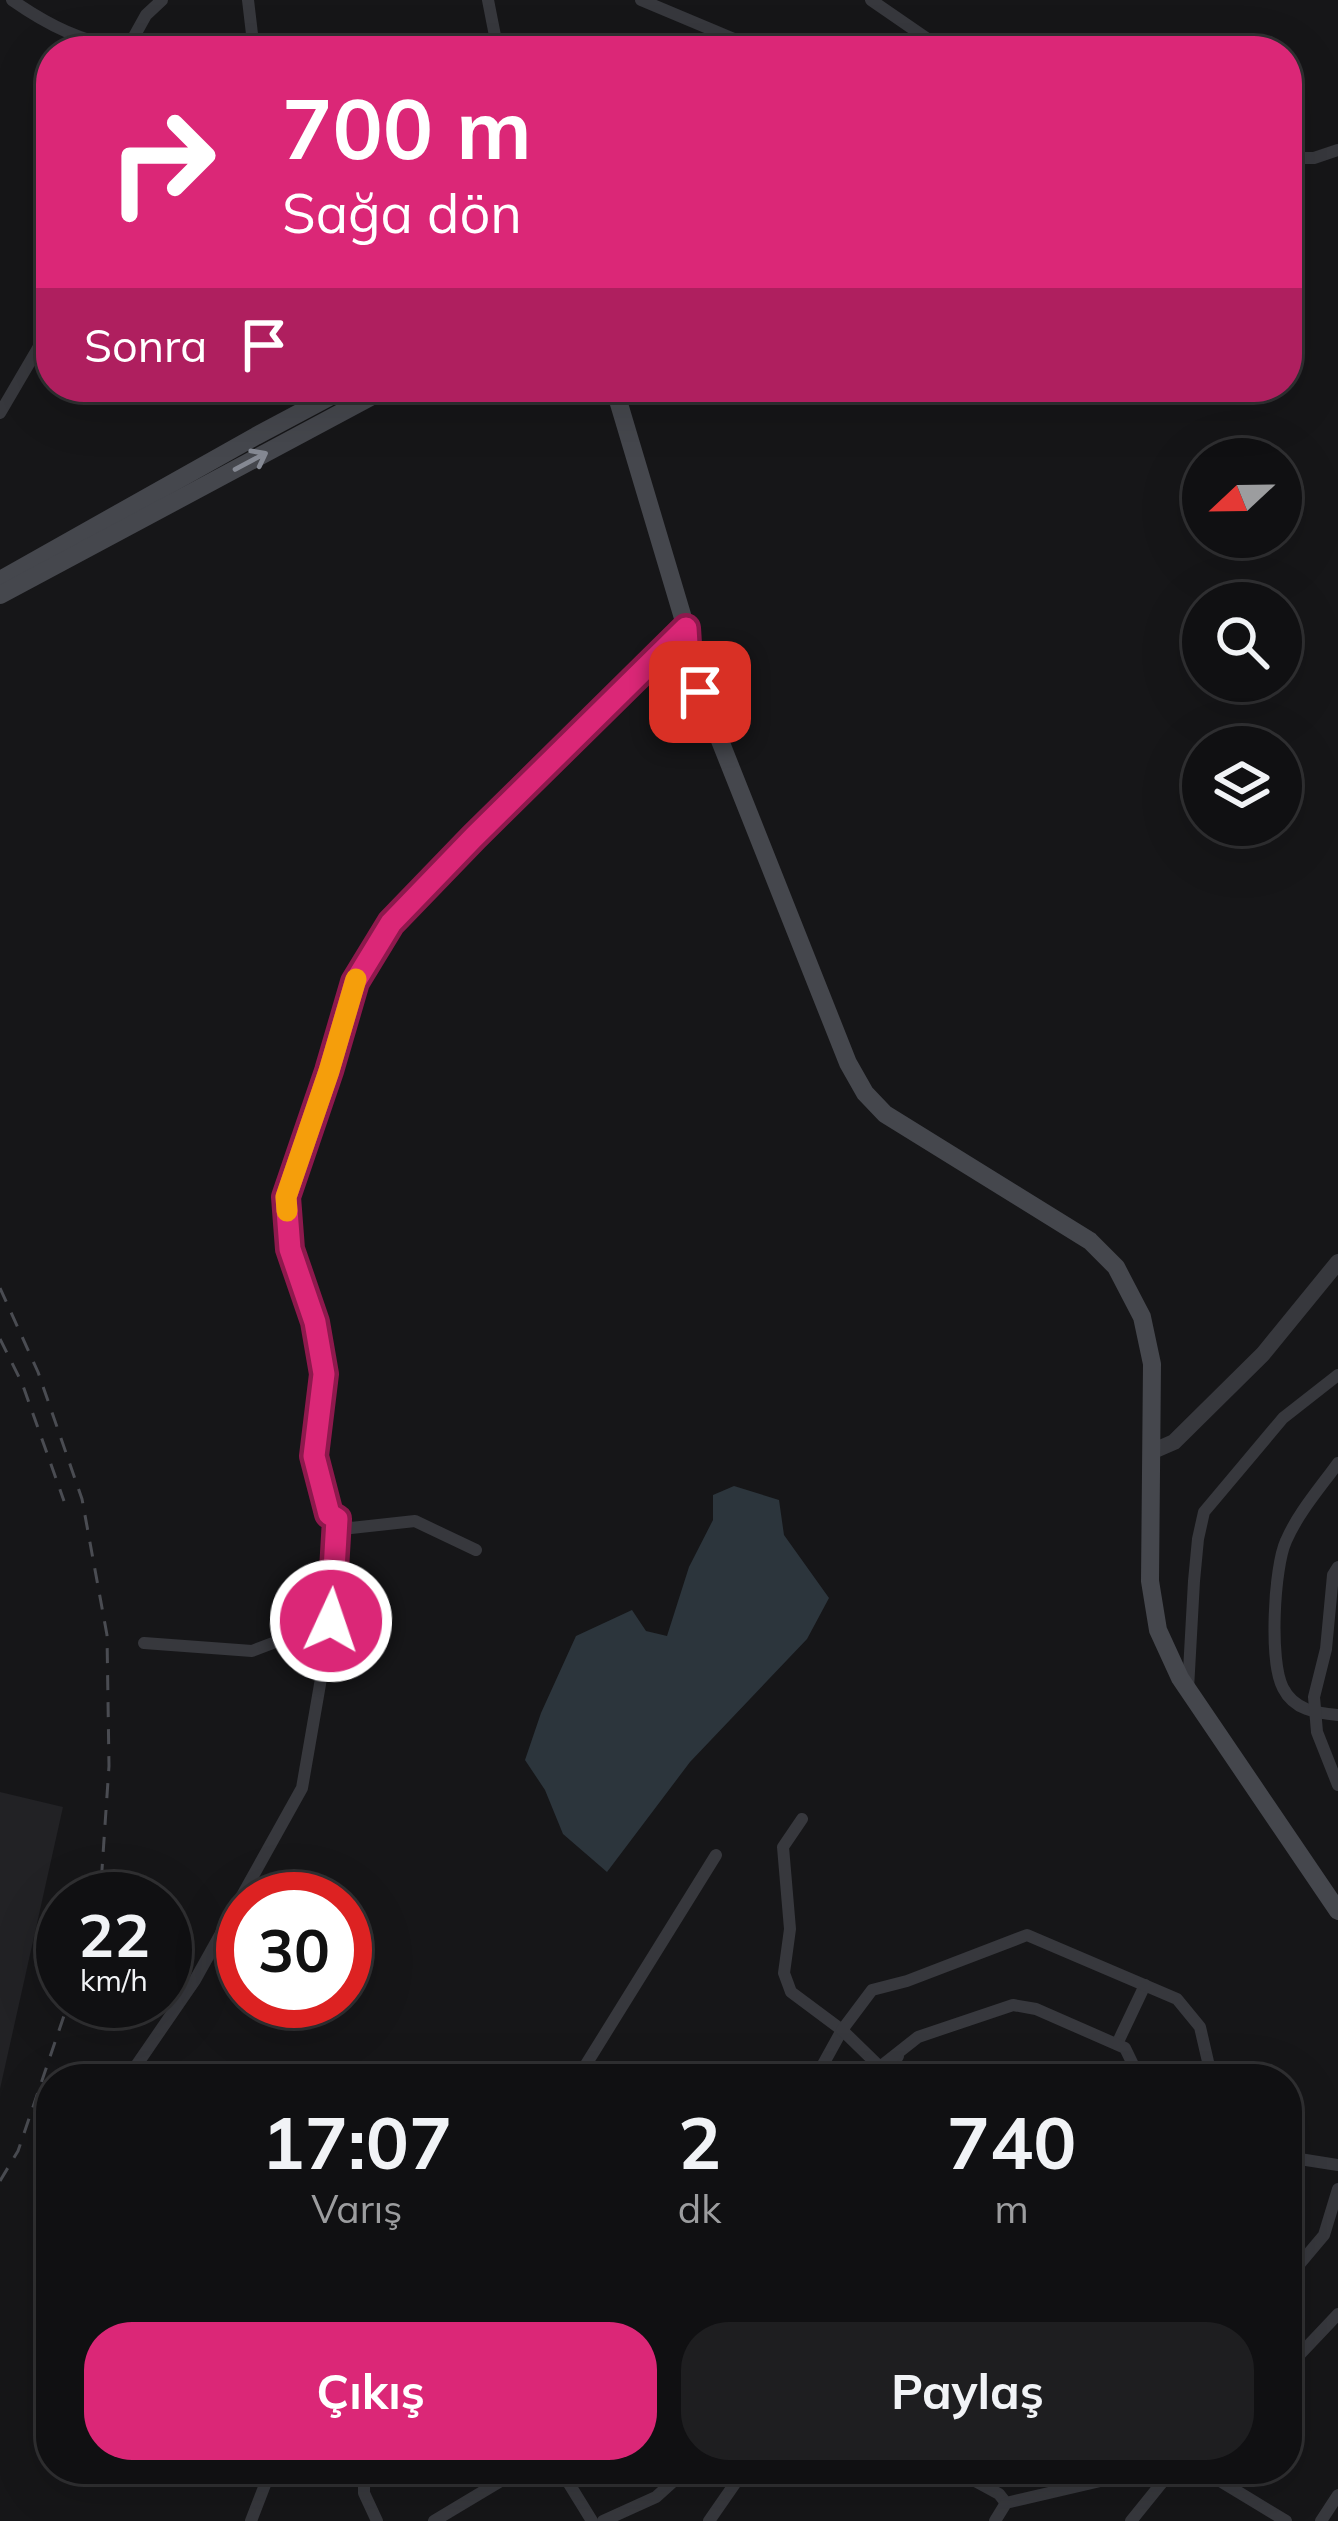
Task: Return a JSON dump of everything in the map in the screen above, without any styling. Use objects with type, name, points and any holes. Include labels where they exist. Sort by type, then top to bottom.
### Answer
[{"type":"main road","points":[[0,580],[321,402]]},
{"type":"main road","points":[[0,595],[361,402]]},
{"type":"main road","points":[[618,402],[686,628],[688,660],[848,1063],[865,1094],[885,1114],[1090,1240],[1116,1267],[1142,1317],[1152,1364],[1150,1582],[1158,1630],[1188,1690],[1338,1911]]},
{"type":"street","points":[[12,0],[73,36]]},
{"type":"street","points":[[134,36],[162,0]]},
{"type":"street","points":[[248,0],[252,36]]},
{"type":"street","points":[[488,0],[495,36]]},
{"type":"street","points":[[641,0],[727,36]]},
{"type":"street","points":[[871,0],[923,36]]},
{"type":"street","points":[[1302,158],[1338,150]]},
{"type":"street","points":[[0,413],[36,352]]},
{"type":"street","points":[[476,1550],[415,1521],[351,1528],[329,1514],[314,1456],[324,1374],[315,1322],[290,1249],[286,1197],[355,982],[391,923],[686,628]]},
{"type":"street","points":[[1151,1452],[1174,1442],[1249,1369],[1338,1262]]},
{"type":"street","points":[[1188,1690],[1196,1560],[1204,1512],[1282,1418],[1338,1375]]},
{"type":"street","points":[[1338,1463],[1284,1544],[1274,1606],[1283,1691],[1305,1710],[1338,1715]]},
{"type":"street","points":[[137,2064],[195,1980],[302,1788],[331,1621],[337,1519]]},
{"type":"street","points":[[1338,1568],[1333,1576],[1331,1657],[1314,1697],[1317,1732],[1338,1784]]},
{"type":"street","points":[[144,1643],[252,1651],[331,1621]]},
{"type":"street","points":[[802,1819],[783,1847],[790,1929],[784,1973],[791,1992],[842,2030],[877,2064]]},
{"type":"street","points":[[586,2064],[716,1855]]},
{"type":"street","points":[[823,2064],[872,1990],[1027,1935],[1177,1999],[1200,2027],[1209,2064]]},
{"type":"street","points":[[1117,2044],[1144,1985]]},
{"type":"street","points":[[884,2064],[918,2037],[1013,2005],[1036,2009],[1117,2044],[1125,2048],[1133,2064]]},
{"type":"street","points":[[894,2064],[902,2050]]},
{"type":"street","points":[[1302,2159],[1338,2165]]},
{"type":"street","points":[[1302,2261],[1324,2235],[1338,2189]]},
{"type":"street","points":[[1302,2352],[1338,2314]]},
{"type":"street","points":[[250,2521],[265,2484]]},
{"type":"street","points":[[364,2484],[377,2521]]},
{"type":"street","points":[[434,2521],[495,2484]]},
{"type":"street","points":[[569,2484],[592,2521]]},
{"type":"street","points":[[603,2521],[656,2497],[670,2484]]},
{"type":"street","points":[[710,2521],[735,2484]]},
{"type":"street","points":[[981,2484],[1006,2504]]},
{"type":"street","points":[[995,2521],[1006,2504],[1089,2484]]},
{"type":"street","points":[[1131,2521],[1161,2484]]},
{"type":"street","points":[[1232,2484],[1286,2521]]},
{"type":"street","points":[[1321,2521],[1338,2495]]},
{"type":"shaded area","points":[[734,1486],[779,1500],[784,1535],[829,1598],[807,1639],[690,1762],[607,1872],[563,1834],[545,1790],[525,1760],[576,1636],[632,1610],[646,1631],[667,1636],[689,1567],[713,1520],[713,1495]]},
{"type":"shaded area","points":[[0,1792],[63,1807],[48,1872],[36,1872],[36,1928],[0,2089]]},
{"type":"railway","points":[[0,1288],[38,1372],[82,1499],[107,1635],[109,1766],[102,1872]]},
{"type":"railway","points":[[0,1339],[22,1383],[64,1501]]},
{"type":"railway","points":[[48,2064],[60,2028]]},
{"type":"railway","points":[[0,2181],[18,2151],[36,2098]]},
{"type":"slow traffic","points":[[287,1211],[286,1197],[356,979]]},
{"type":"route","points":[[331,1621],[337,1519],[329,1514],[314,1456],[324,1374],[315,1322],[290,1249],[286,1197],[355,982],[391,923],[686,628],[688,660],[700,692]]}]
